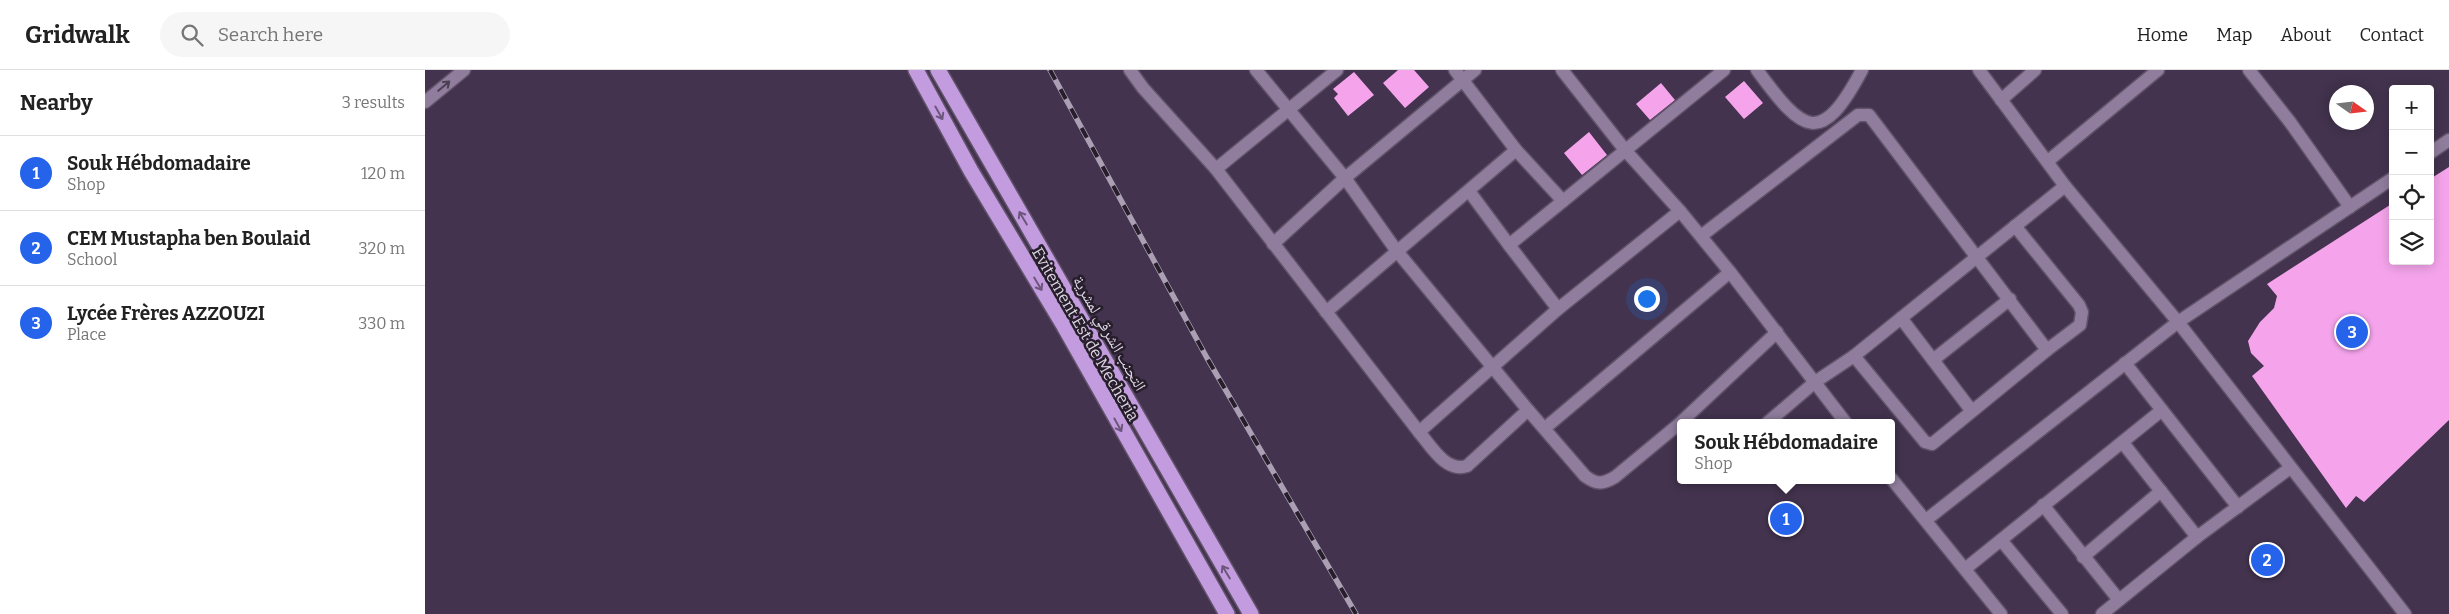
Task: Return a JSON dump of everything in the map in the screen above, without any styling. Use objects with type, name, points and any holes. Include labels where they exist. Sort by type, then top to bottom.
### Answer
[{"type":"highway","name":"Evitement Est de Mecheria","points":[[916,70],[971,170],[1064,326],[1227,614]]},
{"type":"highway","name":"التجنب الشرقي لمشرية","points":[[938,70],[1251,614]]},
{"type":"street","points":[[425,102],[464,70]]},
{"type":"street","points":[[1130,70],[1143,88],[1215,169],[1419,432],[1452,467],[1460,468],[1474,460],[1528,410]]},
{"type":"street","points":[[1256,70],[1345,178],[1396,250],[1585,476],[1599,484],[1615,477],[1677,427]]},
{"type":"street","points":[[1215,169],[1337,70]]},
{"type":"street","points":[[1273,244],[1459,75],[1475,70]]},
{"type":"street","points":[[1562,70],[1625,150],[1680,211],[1730,272],[1843,419]]},
{"type":"street","points":[[1509,244],[1724,70]]},
{"type":"street","points":[[1757,70],[1794,114],[1802,121],[1813,124],[1823,122],[1832,116],[1847,97],[1862,70]]},
{"type":"street","points":[[1979,70],[2065,186],[2178,322],[2405,614]]},
{"type":"street","points":[[2001,100],[2035,70]]},
{"type":"street","points":[[2048,161],[2158,70]]},
{"type":"street","points":[[2249,70],[2350,207]]},
{"type":"street","points":[[1459,75],[1516,150],[1563,201]]},
{"type":"street","points":[[1701,236],[1858,114],[1863,114],[1874,119],[2047,350]]},
{"type":"street","points":[[2434,150],[2449,140]]},
{"type":"street","points":[[1326,312],[1396,250],[1516,150]]},
{"type":"street","points":[[1926,520],[2178,322],[2389,181]]},
{"type":"street","points":[[1772,419],[1815,382],[1854,356],[2065,186]]},
{"type":"street","points":[[1469,191],[1558,309]]},
{"type":"street","points":[[1419,432],[1558,309],[1680,211]]},
{"type":"street","points":[[1854,356],[1929,444],[1932,444],[1971,410],[2080,325],[2082,312],[2079,305],[2015,226]]},
{"type":"street","points":[[1545,428],[1730,272]]},
{"type":"street","points":[[1933,360],[2009,299]]},
{"type":"street","points":[[1901,318],[1971,410]]},
{"type":"street","points":[[1686,419],[1777,332]]},
{"type":"street","points":[[2125,363],[2238,507]]},
{"type":"street","points":[[1965,569],[2163,410]]},
{"type":"street","points":[[2123,444],[2197,537]]},
{"type":"street","points":[[2102,614],[2197,537],[2290,468]]},
{"type":"street","points":[[1895,483],[2001,614]]},
{"type":"street","points":[[2083,557],[2161,491]]},
{"type":"street","points":[[2043,505],[2119,600]]},
{"type":"street","points":[[2001,540],[2062,614]]},
{"type":"building","points":[[1398,70],[1414,70],[1429,87],[1405,108],[1383,83]]},
{"type":"building","points":[[1354,72],[1374,95],[1348,116],[1334,98],[1338,94],[1333,89]]},
{"type":"building","points":[[1744,81],[1763,103],[1744,119],[1725,97]]},
{"type":"building","points":[[1661,83],[1675,100],[1650,120],[1636,104]]},
{"type":"building","points":[[1589,132],[1607,155],[1582,175],[1564,153]]},
{"type":"building","points":[[2449,167],[2449,420],[2364,502],[2356,496],[2346,508],[2252,376],[2264,366],[2251,353],[2248,341],[2260,322],[2274,308],[2277,296],[2267,284],[2389,206],[2389,265],[2434,265],[2434,176]]},
{"type":"railway","points":[[1050,70],[1207,358],[1356,614]]},
{"type":"place","name":"Lycée Frères AZZOUZI","points":[[2352,332]]},
{"type":"place","name":"Souk Hébdomadaire","points":[[1786,519]]},
{"type":"place","name":"CEM Mustapha ben Boulaid","points":[[2267,560]]}]
